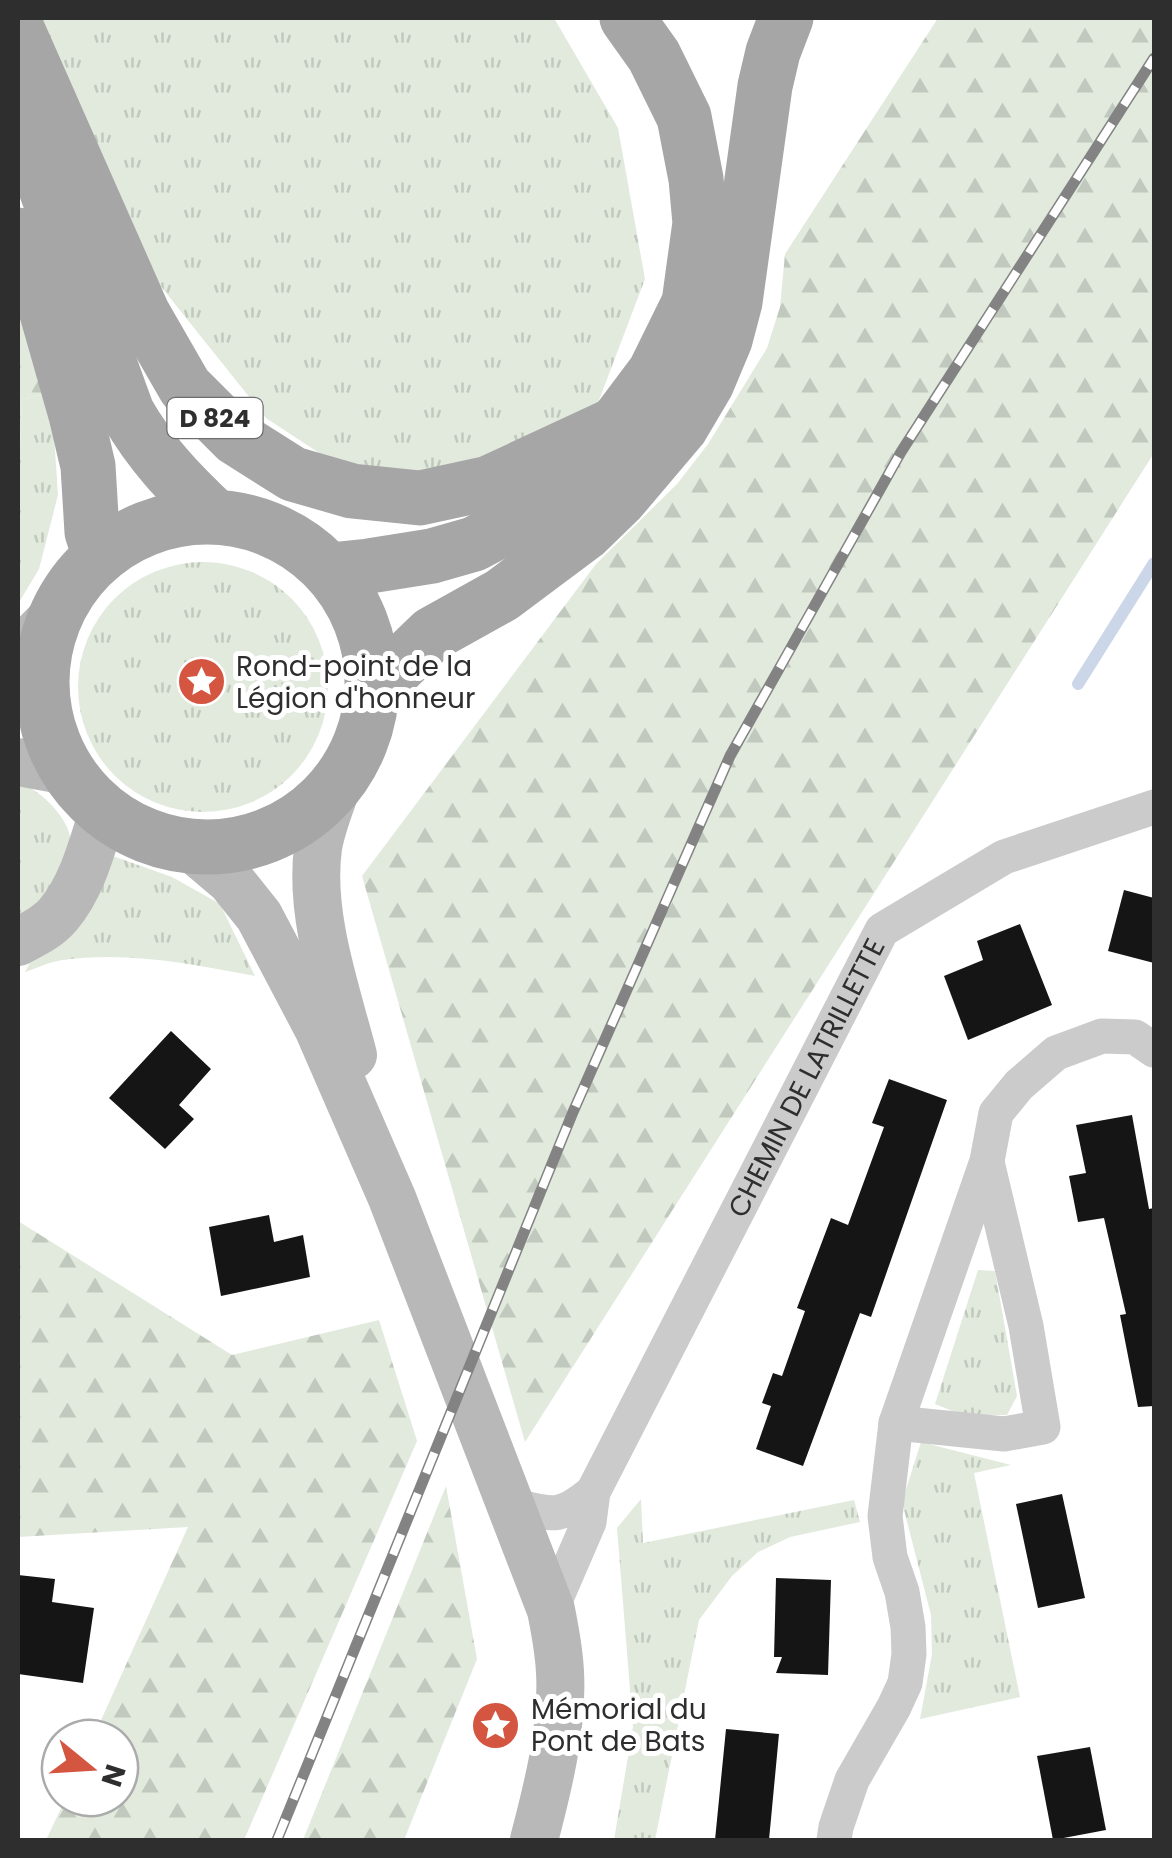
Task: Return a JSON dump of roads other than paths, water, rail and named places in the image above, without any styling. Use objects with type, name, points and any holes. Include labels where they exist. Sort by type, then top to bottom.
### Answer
[{"type":"main road","name":"D 824","points":[[330,570],[432,556],[474,544],[536,511],[616,424],[655,372],[689,303],[700,222],[684,118],[654,56],[627,18]]},
{"type":"main road","points":[[374,690],[432,634],[502,595],[585,533],[620,499],[681,427],[726,340],[735,302],[765,86],[786,18]]},
{"type":"main road","name":"D 824","points":[[18,30],[143,314],[185,387],[236,438],[293,474],[352,492],[420,498],[489,483],[616,424]]},
{"type":"main road","name":"D 824","points":[[18,112],[128,412],[152,451],[214,516]]},
{"type":"main road","points":[[18,235],[47,313],[76,415],[88,466],[92,532],[100,556]]},
{"type":"main road","points":[[336,788],[296,824],[246,844],[192,848],[145,837],[103,812],[42,766],[46,721],[42,666],[56,614],[74,582],[100,556],[134,532],[173,520],[214,516],[257,523],[297,542],[330,570],[355,606],[370,646],[374,690],[362,742],[336,788],[318,844],[315,894],[341,1009],[392,1198]]},
{"type":"main road","points":[[18,653],[56,614]]},
{"type":"main road","points":[[18,942],[58,915],[88,860],[103,812]]},
{"type":"main road","points":[[192,848],[230,881],[259,916],[318,1028],[392,1198],[550,1610],[557,1642],[560,1701],[534,1840]]},
{"type":"street","name":"CHEMIN DE LATRILLETTE","points":[[550,1610],[588,1522],[593,1492],[882,930],[1004,857],[1154,806]]},
{"type":"street","points":[[834,1840],[852,1780],[905,1682],[910,1654],[908,1627],[890,1556],[885,1516],[896,1422],[986,1162],[996,1113],[1056,1053],[1102,1036],[1135,1037],[1154,1050]]},
{"type":"street","points":[[896,1422],[1004,1434],[1043,1427],[1026,1326],[986,1162]]},
{"type":"street","points":[[510,1505],[552,1514],[570,1510],[593,1492]]},
{"type":"waterway","points":[[1078,684],[1154,563]]},
{"type":"railway","points":[[277,1840],[573,1112],[730,756],[901,452],[1154,58]]},
{"type":"place","name":"Rond-point de la Légion d'honneur","points":[[201,682]]},
{"type":"place","name":"Mémorial du Pont de Bats","points":[[496,1725]]}]
